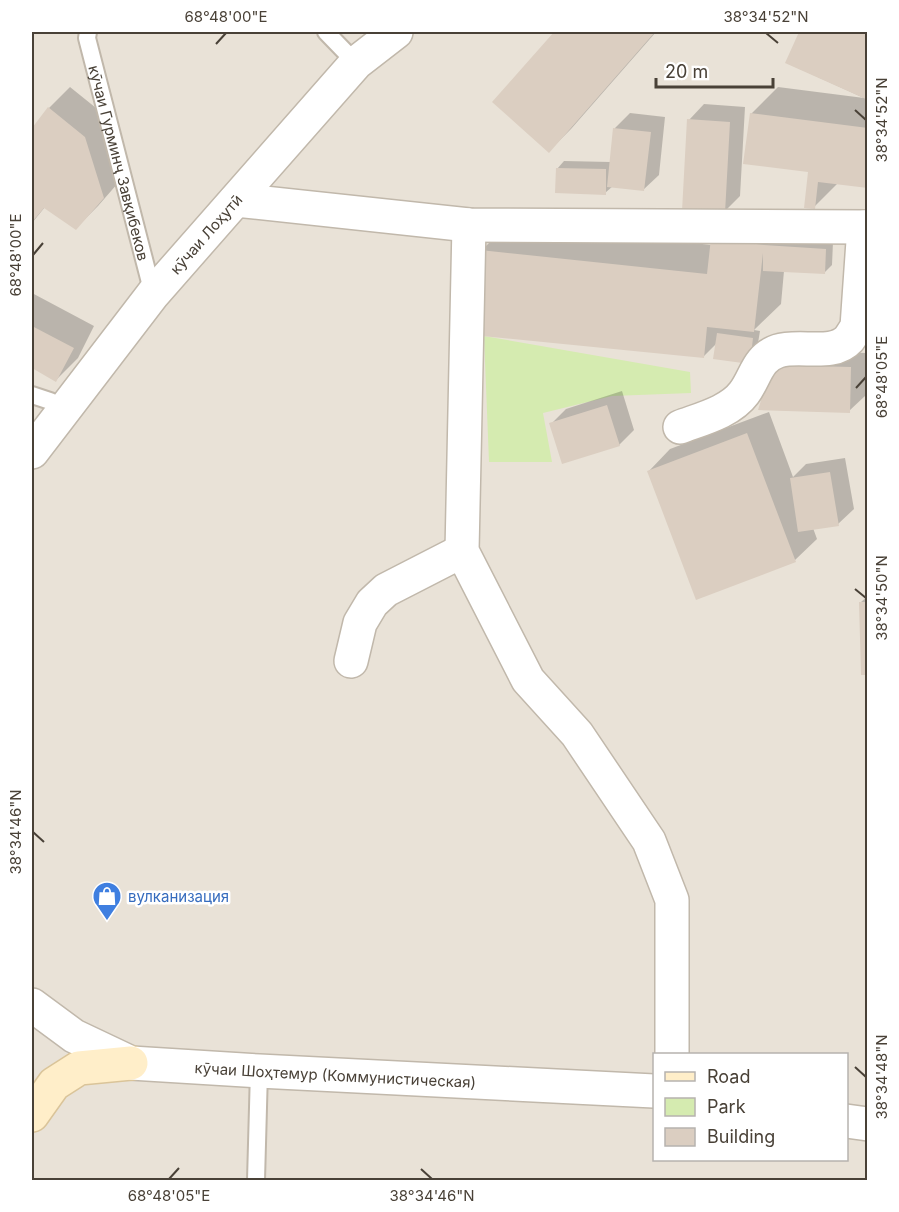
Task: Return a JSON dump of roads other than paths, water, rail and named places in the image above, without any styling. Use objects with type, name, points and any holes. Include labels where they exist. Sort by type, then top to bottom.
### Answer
[{"type":"main road","points":[[32,1115],[54,1084],[79,1068],[131,1063]]},
{"type":"street","name":"кӯчаи Лоҳутӣ","points":[[32,452],[153,294],[356,63],[396,32]]},
{"type":"street","points":[[236,200],[470,225],[866,226],[857,327],[848,340],[835,348],[792,348],[777,351],[765,358],[744,393],[736,401],[720,411],[680,427]]},
{"type":"street","points":[[470,225],[462,550],[528,680],[577,734],[649,841],[672,900],[672,1053]]},
{"type":"street","points":[[351,661],[360,623],[372,603],[386,590],[462,550]]},
{"type":"street","name":"кӯчаи Шоҳтемур (Коммунистическая)","points":[[32,1005],[74,1036],[131,1063],[653,1091]]},
{"type":"street","points":[[848,1121],[867,1124]]},
{"type":"lane","name":"кӯчаи Гурминҷ Завқибеков","points":[[88,32],[87,38],[153,294]]},
{"type":"lane","points":[[326,32],[356,63]]},
{"type":"lane","points":[[32,395],[51,401],[64,409]]},
{"type":"lane","points":[[255,1180],[259,1071]]},
{"type":"place","name":"вулканизация","points":[[107,922]]}]
